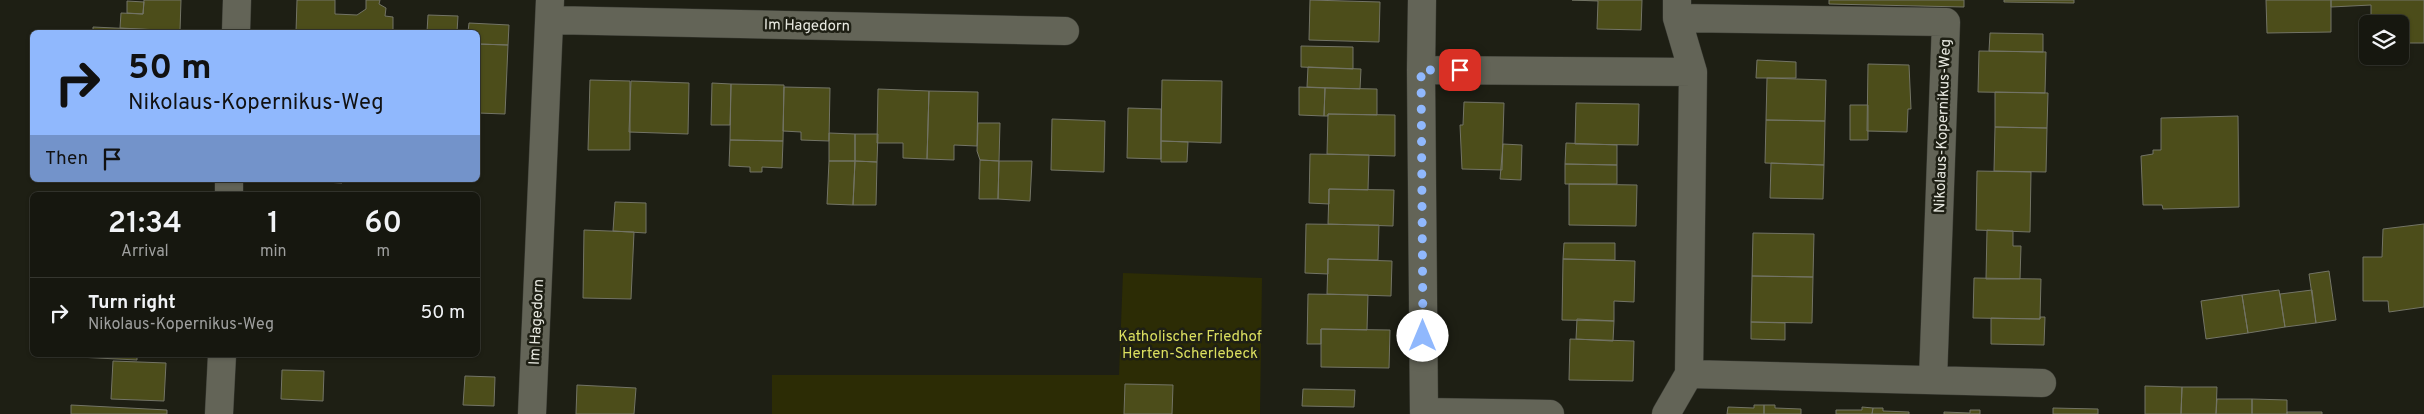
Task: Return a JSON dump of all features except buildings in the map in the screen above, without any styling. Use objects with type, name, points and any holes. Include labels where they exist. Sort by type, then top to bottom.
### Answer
[{"type":"street","points":[[236,30],[237,0]]},
{"type":"street","points":[[1422,0],[1424,412],[1550,414]]},
{"type":"street","name":"Nikolaus-Kopernikus-Weg","points":[[1666,414],[1689,374],[1693,72],[1677,9],[1946,22],[1933,379]]},
{"type":"street","name":"Im Hagedorn","points":[[532,414],[550,10],[1065,31]]},
{"type":"street","points":[[1421,70],[1693,72]]},
{"type":"street","points":[[219,414],[222,357]]},
{"type":"street","points":[[1689,374],[2042,383]]},
{"type":"green space","name":"Katholischer Friedhof Herten-Scherlebeck","points":[[1123,273],[1262,278],[1260,414],[772,414],[772,375],[1119,375]]},
{"type":"route","points":[[1423,336],[1421,70],[1460,70]]}]
